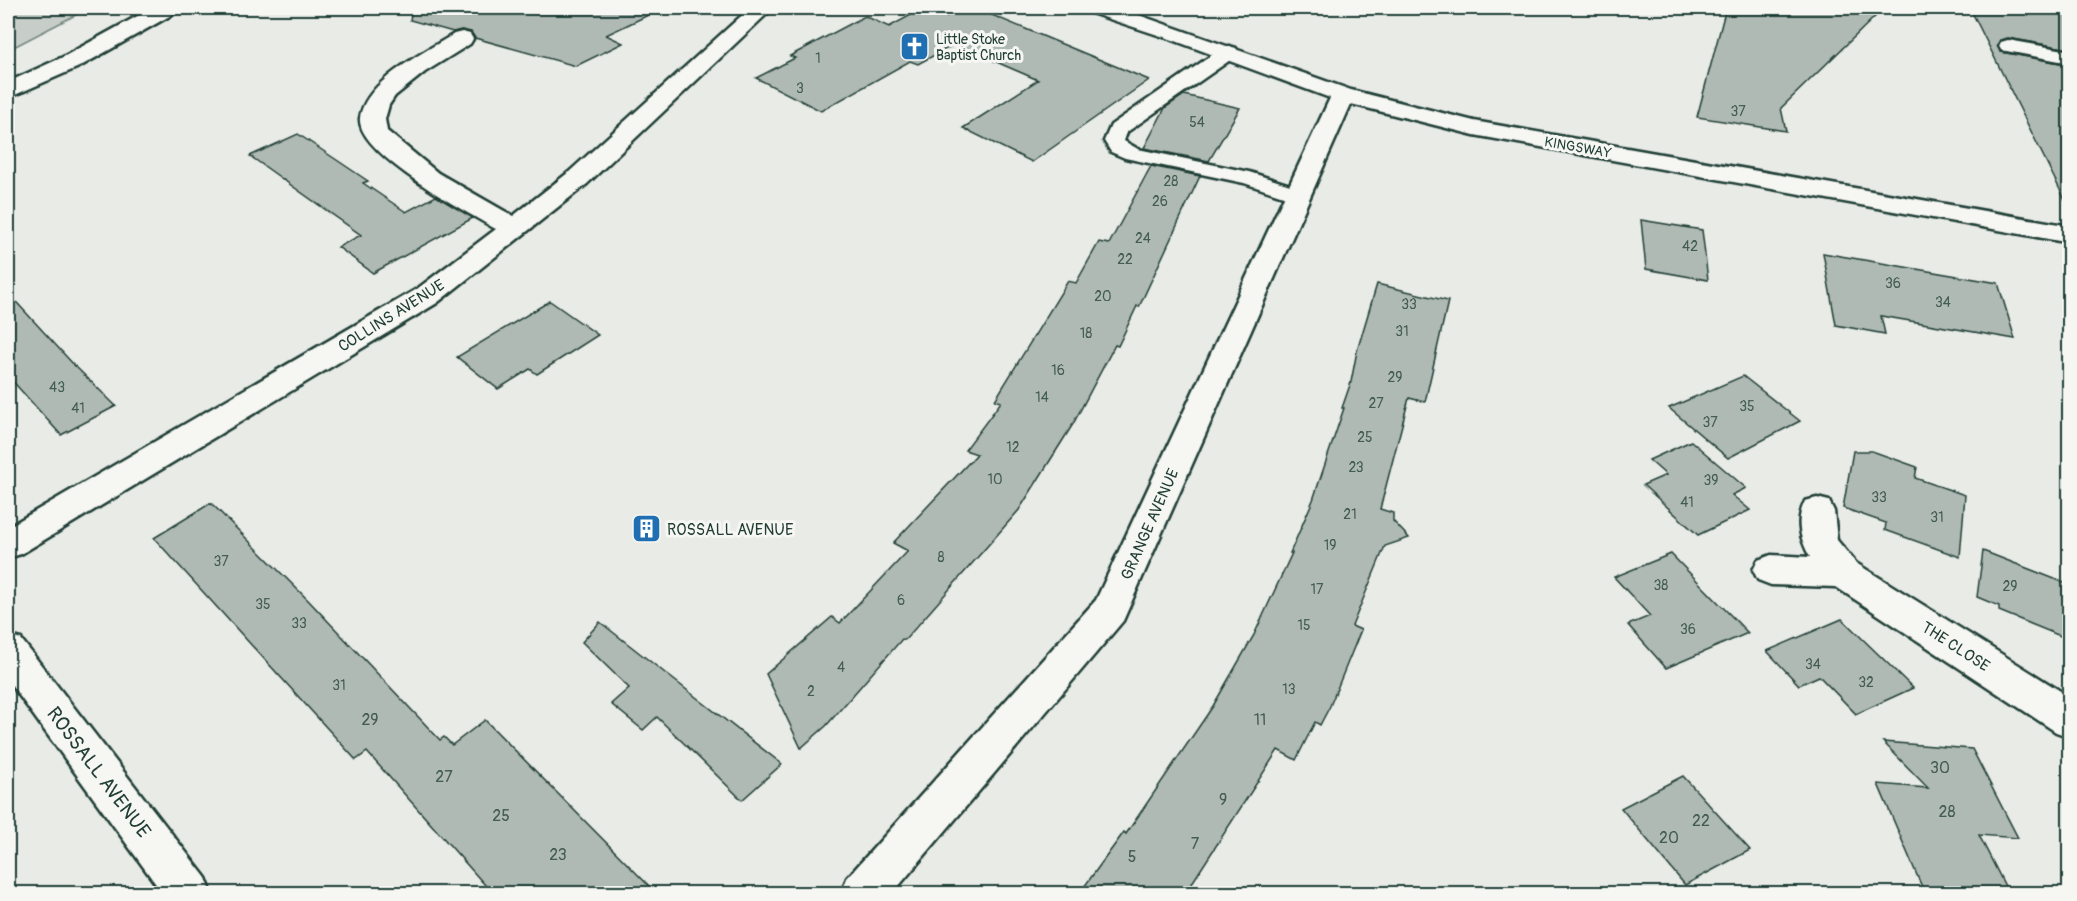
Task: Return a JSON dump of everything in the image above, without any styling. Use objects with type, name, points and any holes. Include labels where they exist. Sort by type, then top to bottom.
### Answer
[{"type":"street","points":[[8,91],[71,62],[167,8]]},
{"type":"street","name":"COLLINS AVENUE","points":[[8,544],[427,296],[578,178],[762,8]]},
{"type":"street","name":"KINGSWAY","points":[[1099,8],[1229,52],[1343,95],[1474,128],[2070,236]]},
{"type":"street","points":[[462,39],[385,92],[372,113],[370,124],[375,134],[429,179],[514,228]]},
{"type":"street","name":"GRANGE AVENUE","points":[[863,894],[1110,610],[1343,95]]},
{"type":"street","name":"THE CLOSE","points":[[1817,511],[1815,528],[1818,544],[1843,573],[2070,719]]},
{"type":"street","points":[[1771,570],[1843,573]]},
{"type":"street","name":"ROSSALL AVENUE","points":[[8,651],[190,894]]},
{"type":"lane","points":[[2008,46],[2070,57]]},
{"type":"lane","points":[[1229,52],[1118,129],[1114,141],[1118,148],[1132,154],[1249,178],[1298,195]]},
{"type":"shaded area","points":[[8,8],[89,8],[8,50]]},
{"type":"building","points":[[412,8],[663,8],[606,35],[623,43],[576,66],[475,38],[471,32],[461,30],[453,32],[410,20]]},
{"type":"building","points":[[924,8],[947,16],[962,8],[975,8],[1149,80],[1032,162],[963,128],[1038,80],[955,44],[918,64],[910,61],[821,111],[756,78],[795,58],[790,56],[865,16],[889,27]]},
{"type":"building","points":[[1726,8],[1884,8],[1781,108],[1786,131],[1697,117]]},
{"type":"building","points":[[1970,8],[2070,8],[2070,49],[2008,38],[2000,40],[1997,45],[2001,52],[2070,65],[2070,210]]},
{"type":"building","points":[[1184,95],[1240,108],[1209,161],[1144,148],[1165,108]]},
{"type":"building","points":[[298,134],[368,181],[363,183],[406,212],[436,196],[473,218],[373,273],[338,247],[361,235],[250,156]]},
{"type":"building","points":[[1151,166],[1200,176],[1139,307],[1137,306],[1118,346],[1115,345],[1073,424],[1019,510],[905,640],[902,639],[826,726],[801,748],[766,674],[832,617],[840,623],[908,551],[893,543],[977,454],[965,450],[1001,402],[995,400],[1068,281],[1076,283],[1099,242],[1109,244]]},
{"type":"building","points":[[1641,220],[1702,230],[1708,280],[1646,269]]},
{"type":"building","points":[[1823,253],[1998,283],[2015,339],[1881,316],[1885,334],[1836,325]]},
{"type":"building","points":[[1377,284],[1448,301],[1425,402],[1409,398],[1380,509],[1393,513],[1393,521],[1409,538],[1385,546],[1352,626],[1361,630],[1330,706],[1320,725],[1315,722],[1296,760],[1278,750],[1185,894],[1079,894],[1124,832],[1126,834],[1213,706],[1254,635],[1292,553],[1290,553],[1313,500],[1344,408],[1342,408],[1351,382],[1357,351]]},
{"type":"building","points":[[8,293],[74,365],[116,406],[61,435],[8,376]]},
{"type":"building","points":[[550,301],[598,335],[537,374],[530,369],[498,389],[457,357]]},
{"type":"building","points":[[1743,376],[1800,421],[1728,458],[1669,408]]},
{"type":"building","points":[[1691,441],[1746,488],[1732,495],[1750,510],[1698,535],[1643,485],[1666,475],[1649,460]]},
{"type":"building","points":[[1853,451],[1872,451],[1917,467],[1915,478],[1965,495],[1960,557],[1885,530],[1886,523],[1843,508]]},
{"type":"building","points":[[211,503],[309,601],[440,740],[444,737],[452,745],[485,720],[657,894],[493,894],[367,752],[356,760],[154,538]]},
{"type":"building","points":[[1983,551],[2070,585],[2070,640],[1999,611],[1999,606],[1977,597]]},
{"type":"building","points":[[1671,554],[1748,633],[1666,668],[1628,625],[1650,616],[1614,577]]},
{"type":"building","points":[[1842,619],[1913,688],[1856,714],[1819,676],[1799,685],[1767,651]]},
{"type":"building","points":[[600,622],[782,764],[742,800],[657,717],[643,730],[611,704],[629,688],[582,642]]},
{"type":"building","points":[[1883,742],[1972,749],[2018,838],[1979,835],[2009,894],[1925,894],[1878,784],[1928,788]]},
{"type":"building","points":[[1683,776],[1750,850],[1685,885],[1621,808]]},
{"type":"place","name":"Little Stoke Baptist Church","points":[[915,47]]},
{"type":"place","name":"ROSSALL AVENUE","points":[[646,529]]}]
